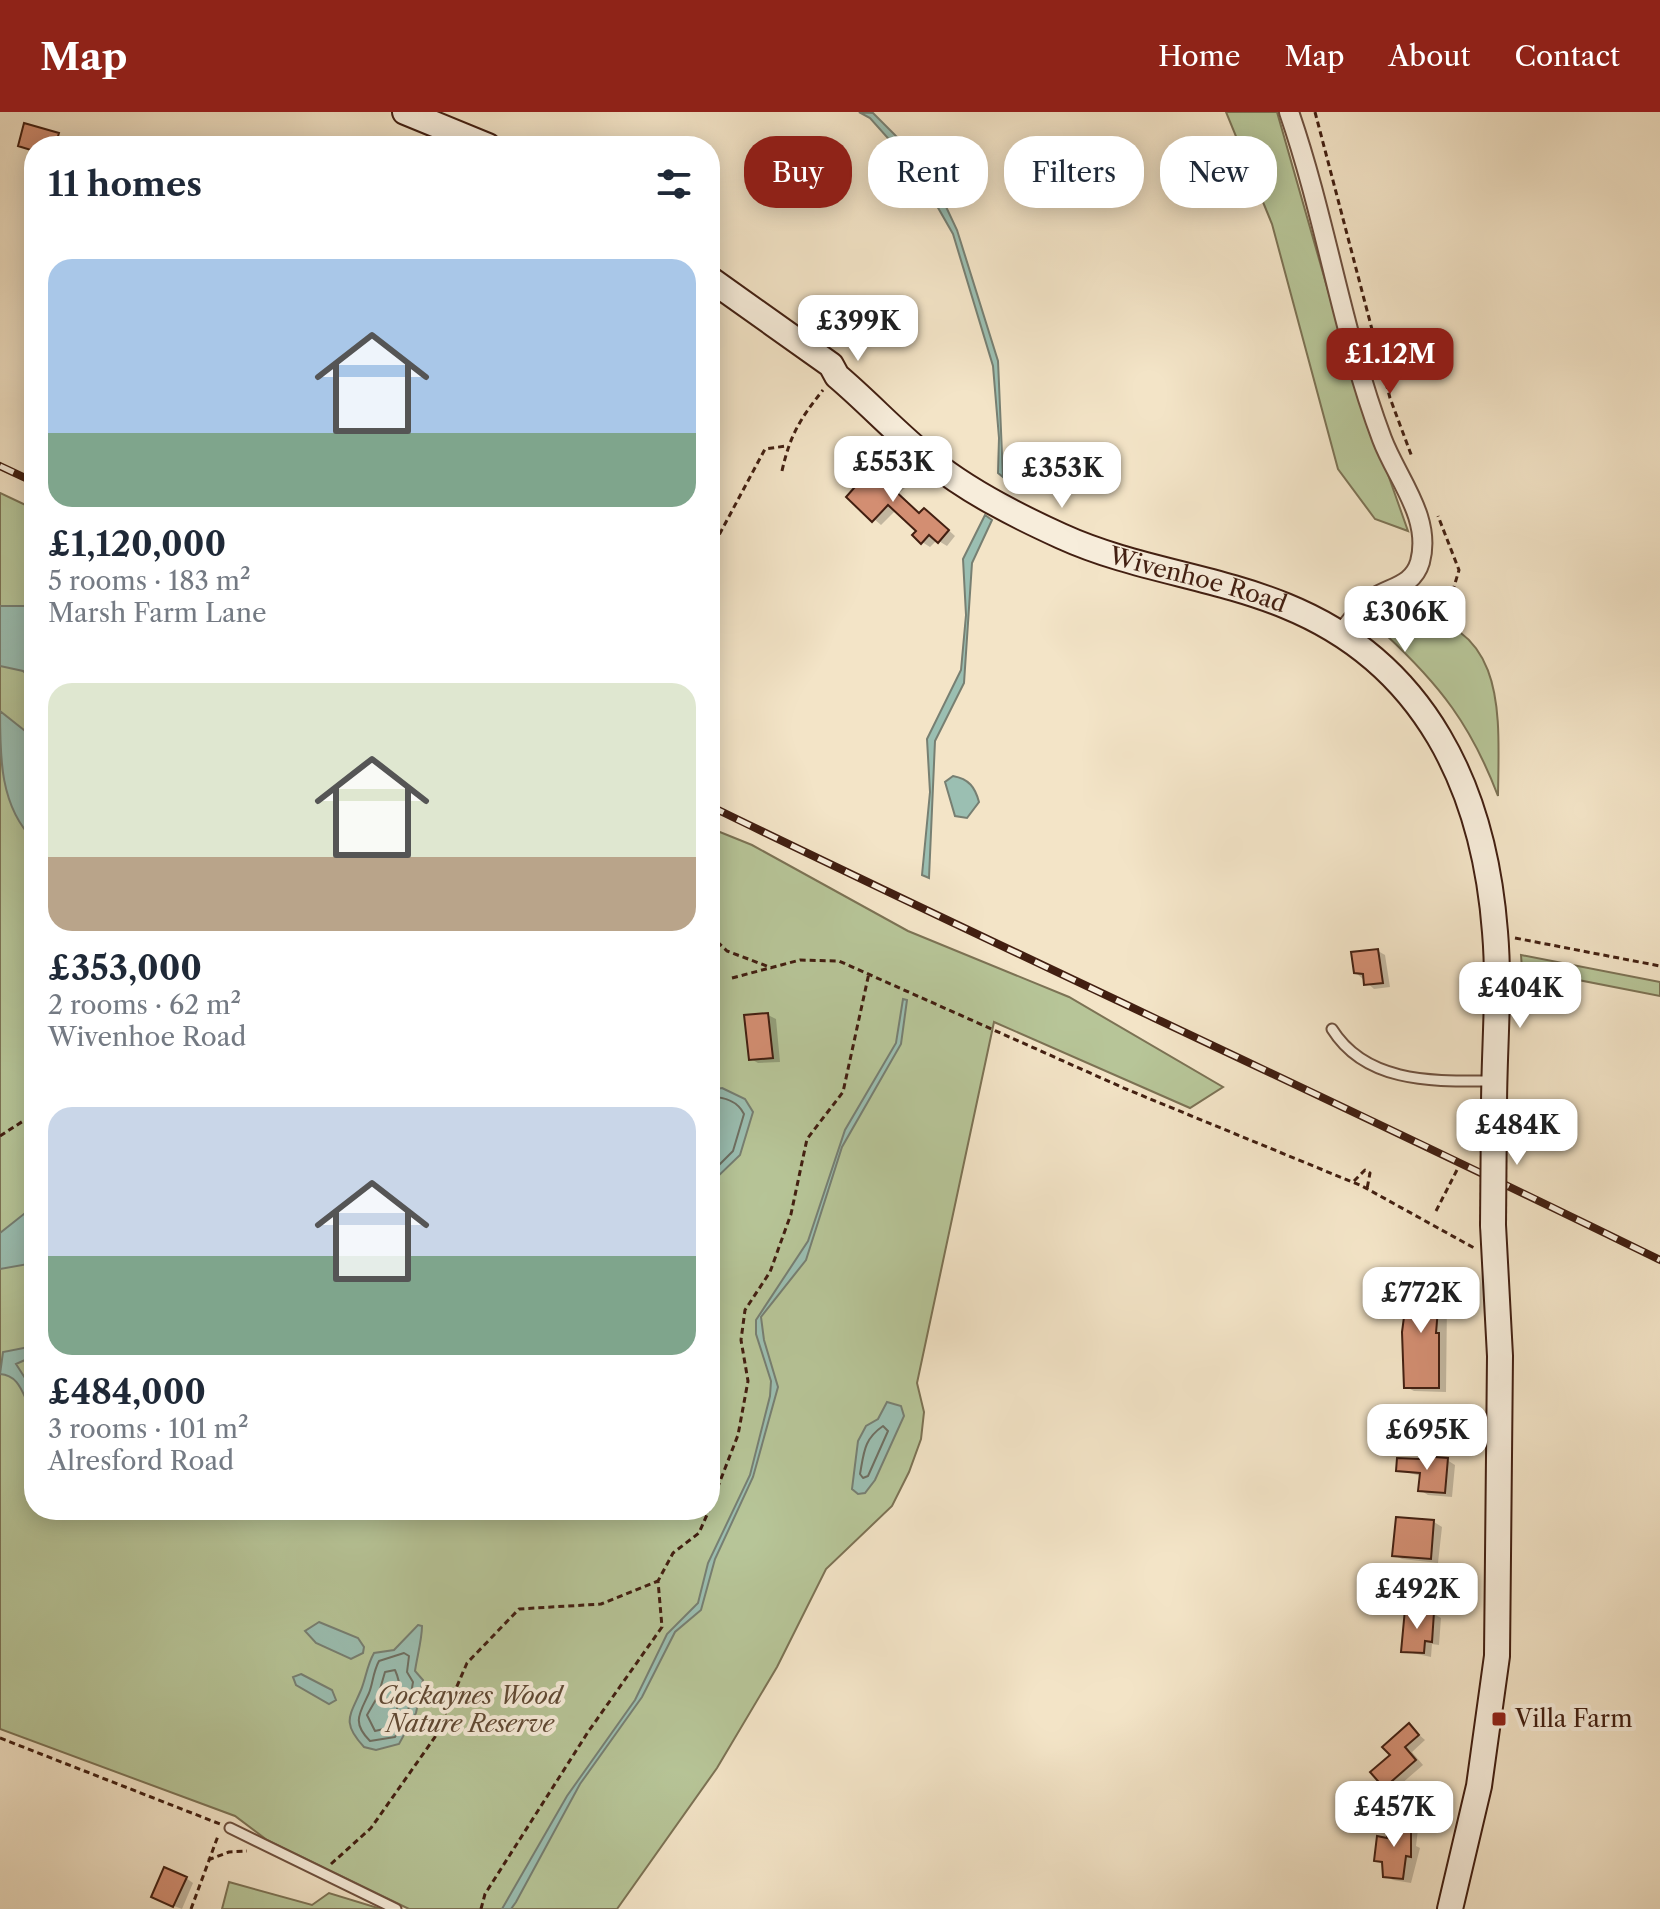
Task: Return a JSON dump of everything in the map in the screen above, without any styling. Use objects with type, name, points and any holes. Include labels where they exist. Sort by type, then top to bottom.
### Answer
[{"type":"street","points":[[405,112],[464,136]]},
{"type":"street","points":[[1289,112],[1367,396],[1393,466],[1423,530],[1420,562],[1414,575],[1373,599],[1341,634]]},
{"type":"street","name":"Wivenhoe Road","points":[[720,286],[808,347],[930,460],[1008,509],[1098,552],[1263,597],[1341,634],[1400,683],[1445,745],[1467,793],[1482,842],[1496,934],[1493,1225],[1500,1356],[1497,1656],[1481,1776],[1450,1909]]},
{"type":"lane","points":[[1332,1029],[1343,1047],[1405,1078],[1424,1082],[1494,1081]]},
{"type":"lane","points":[[226,1826],[396,1909]]},
{"type":"path","points":[[782,471],[786,446],[824,389]]},
{"type":"path","points":[[720,533],[765,449],[786,446]]},
{"type":"path","points":[[1496,934],[1660,966]]},
{"type":"path","points":[[720,944],[727,951],[772,968]]},
{"type":"path","points":[[732,978],[800,960],[839,961],[1126,1089],[1353,1182],[1404,1207],[1445,1235],[1494,1255]]},
{"type":"path","points":[[762,971],[764,966]]},
{"type":"path","points":[[720,1480],[738,1435],[748,1381],[741,1340],[745,1310],[776,1257],[791,1214],[807,1139],[843,1092],[869,973]]},
{"type":"path","points":[[0,1136],[24,1120]]},
{"type":"path","points":[[1353,1182],[1365,1170],[1370,1173],[1367,1189]]},
{"type":"path","points":[[1436,1211],[1457,1170]]},
{"type":"path","points":[[481,1909],[485,1894],[570,1759],[662,1627],[658,1581],[673,1553],[699,1533],[704,1520]]},
{"type":"path","points":[[322,1873],[371,1828],[435,1737],[467,1663],[519,1609],[601,1604],[658,1581]]},
{"type":"path","points":[[0,1738],[226,1826],[208,1860],[191,1909]]},
{"type":"path","points":[[208,1860],[229,1852],[274,1850]]},
{"type":"green space","points":[[1226,112],[1277,112],[1349,364],[1408,531],[1375,519],[1338,469],[1265,208],[1277,208],[1277,136],[1236,136]]},
{"type":"green space","name":"Cockaynes Wood Nature Reserve","points":[[0,493],[24,504],[24,1520],[720,1520],[720,832],[752,845],[908,931],[1069,997],[1223,1087],[1190,1108],[994,1022],[917,1383],[924,1412],[921,1439],[909,1472],[892,1506],[826,1569],[777,1667],[717,1768],[617,1909],[409,1909],[267,1840],[235,1816],[0,1729]]},
{"type":"green space","points":[[1402,612],[1437,620],[1462,634],[1479,653],[1490,677],[1496,704],[1498,796],[1477,748],[1452,708],[1422,671],[1385,634],[1387,623]]},
{"type":"green space","points":[[1521,955],[1660,982],[1660,996],[1522,969]]},
{"type":"green space","points":[[229,1882],[312,1905],[329,1893],[381,1909],[222,1909]]},
{"type":"water","points":[[859,112],[873,113],[896,136],[886,136],[870,118]]},
{"type":"water","points":[[938,208],[947,208],[957,230],[998,361],[1003,477],[998,473],[999,438],[993,366],[953,234]]},
{"type":"water","points":[[985,515],[992,520],[972,563],[964,683],[935,741],[929,878],[922,875],[930,792],[927,739],[961,670],[966,615],[963,559]]},
{"type":"water","points":[[0,606],[24,606],[24,672],[0,666]]},
{"type":"water","points":[[0,711],[24,730],[24,828],[8,797]]},
{"type":"water","points":[[953,776],[973,788],[979,802],[967,818],[955,816],[945,782]]},
{"type":"water","points":[[903,999],[907,1000],[901,1044],[842,1147],[806,1260],[761,1317],[764,1340],[778,1387],[753,1477],[715,1559],[701,1610],[675,1632],[642,1697],[580,1784],[516,1902],[511,1909],[502,1909],[567,1796],[635,1700],[667,1634],[698,1603],[708,1563],[750,1475],[770,1396],[771,1381],[756,1334],[756,1320],[808,1241],[845,1130],[896,1043]]},
{"type":"water","points":[[720,1088],[745,1099],[753,1112],[740,1155],[720,1174]]},
{"type":"water","points":[[24,1214],[24,1265],[0,1269],[0,1233]]},
{"type":"water","points":[[24,1348],[24,1360],[16,1364],[24,1376],[24,1395],[13,1379],[0,1374],[3,1352]]},
{"type":"water","points":[[887,1402],[901,1406],[904,1416],[875,1480],[865,1493],[858,1494],[852,1489],[858,1441],[866,1426],[878,1419]]},
{"type":"water","points":[[319,1622],[358,1638],[364,1647],[363,1653],[351,1659],[316,1643],[305,1631]]},
{"type":"water","points":[[418,1625],[422,1626],[422,1631],[415,1671],[423,1680],[416,1713],[399,1744],[376,1750],[364,1747],[352,1731],[350,1719],[374,1653],[394,1650]]},
{"type":"water","points":[[301,1674],[332,1690],[336,1700],[329,1704],[296,1685],[293,1677]]},
{"type":"building","points":[[24,123],[59,133],[58,136],[24,136],[24,148],[18,146]]},
{"type":"building","points":[[878,461],[898,482],[892,488],[919,513],[924,508],[949,530],[938,543],[929,535],[921,544],[912,535],[916,531],[888,505],[872,522],[846,497]]},
{"type":"building","points":[[1378,949],[1383,983],[1364,985],[1363,974],[1354,973],[1351,952]]},
{"type":"building","points":[[768,1013],[773,1058],[749,1060],[744,1015]]},
{"type":"building","points":[[1415,1270],[1433,1271],[1430,1296],[1439,1297],[1436,1333],[1439,1333],[1439,1388],[1404,1388],[1402,1332],[1407,1294],[1413,1295]]},
{"type":"building","points":[[1421,1456],[1448,1458],[1445,1493],[1418,1491],[1420,1473],[1396,1471],[1397,1458],[1420,1459]]},
{"type":"building","points":[[1396,1517],[1434,1520],[1431,1559],[1392,1556]]},
{"type":"building","points":[[1405,1609],[1434,1612],[1432,1642],[1425,1641],[1424,1653],[1401,1652]]},
{"type":"building","points":[[1409,1723],[1419,1735],[1405,1747],[1416,1760],[1384,1788],[1370,1772],[1390,1755],[1382,1747]]},
{"type":"building","points":[[1390,1820],[1411,1823],[1411,1857],[1406,1856],[1403,1879],[1383,1877],[1382,1862],[1374,1861],[1377,1836],[1387,1838]]},
{"type":"building","points":[[164,1867],[187,1877],[173,1907],[151,1897]]},
{"type":"railway","points":[[0,466],[24,477]]},
{"type":"railway","points":[[720,811],[1660,1260]]},
{"type":"place","name":"Villa Farm","points":[[1499,1719]]}]
